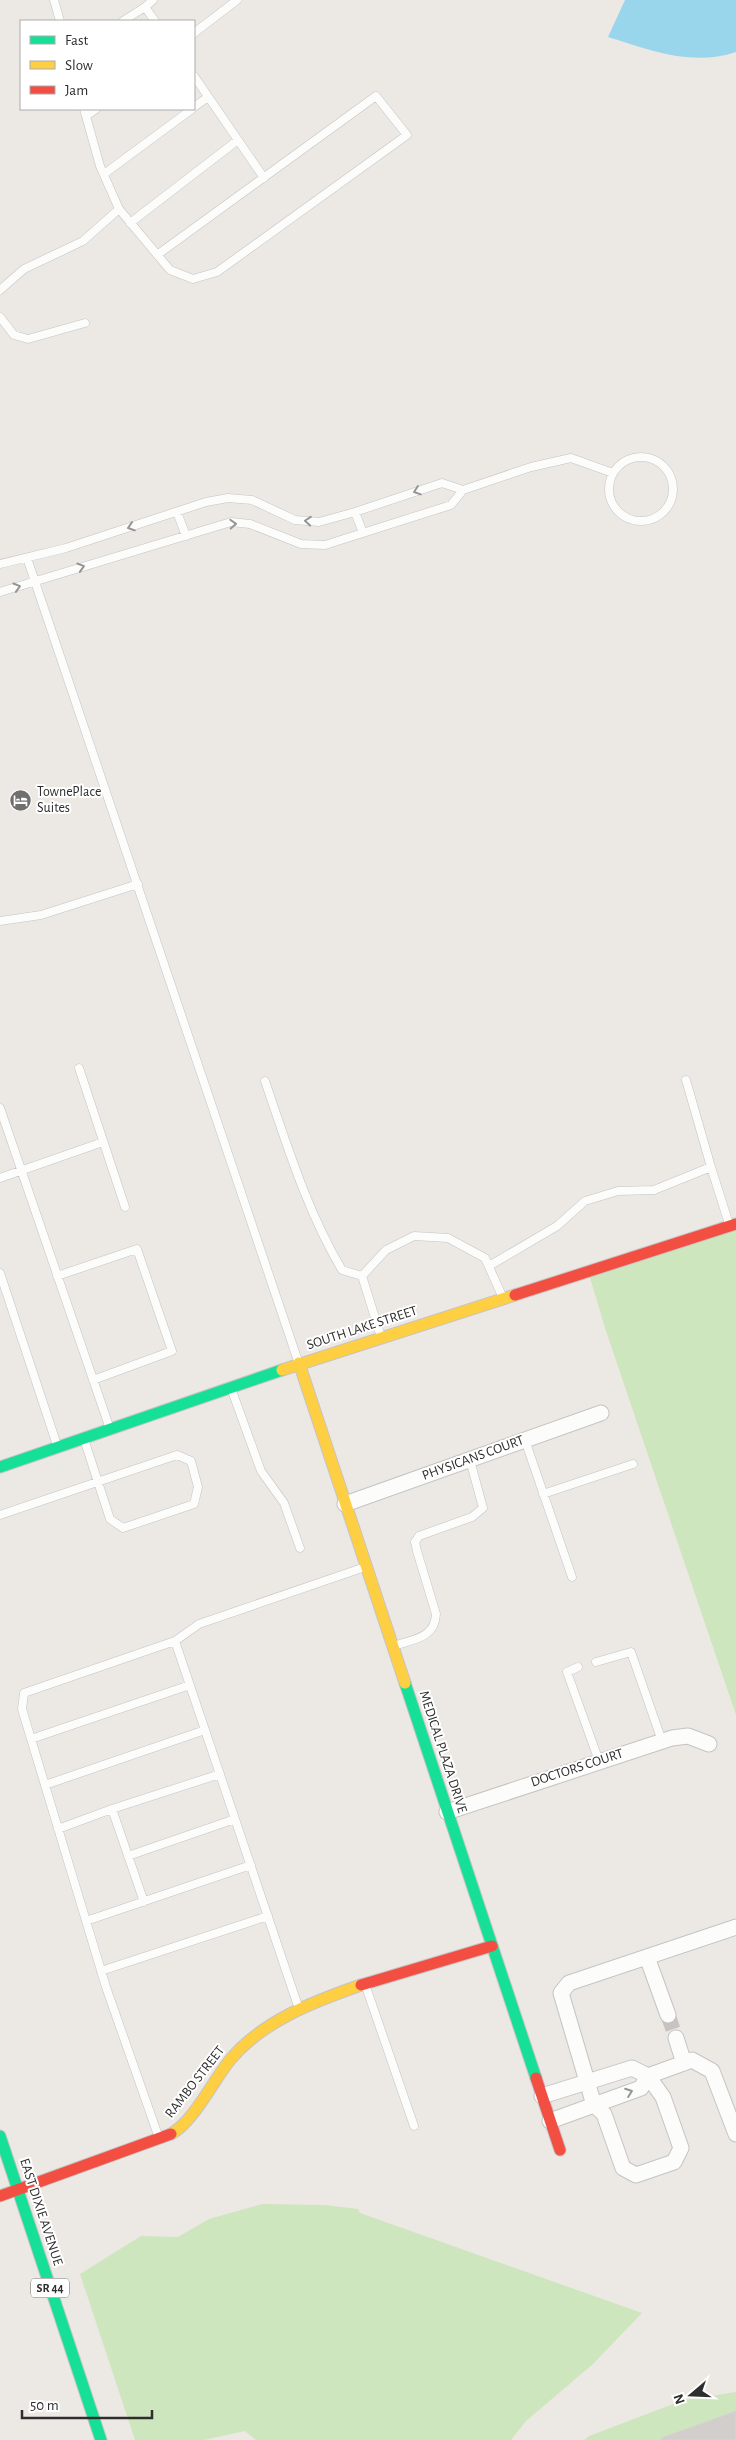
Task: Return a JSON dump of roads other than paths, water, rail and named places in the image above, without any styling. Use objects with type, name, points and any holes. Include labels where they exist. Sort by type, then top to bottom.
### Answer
[{"type":"street","name":"SOUTH LAKE STREET","points":[[1,1464],[381,1337],[733,1225]]},
{"type":"street","name":"MEDICAL PLAZA DRIVE","points":[[299,1364],[560,2150]]},
{"type":"street","name":"PHYSICANS COURT","points":[[345,1504],[601,1413]]},
{"type":"street","name":"DOCTORS COURT","points":[[447,1812],[662,1741],[688,1736],[709,1744]]},
{"type":"street","points":[[542,2096],[588,2082],[632,2068],[648,2076],[663,2097],[681,2148],[674,2162],[636,2175],[623,2168],[604,2114],[594,2105],[588,2082],[560,1993],[569,1983],[736,1927]]},
{"type":"street","name":"RAMBO STREET","points":[[0,2196],[159,2140],[173,2133],[184,2123],[222,2069],[241,2048],[274,2023],[366,1984],[492,1946]]},
{"type":"street","points":[[647,1957],[668,2015]]},
{"type":"street","points":[[676,2038],[684,2063]]},
{"type":"street","points":[[550,2121],[641,2088],[648,2076],[692,2060],[712,2071],[736,2134]]},
{"type":"street","name":"EAST DIXIE AVENUE","points":[[0,2136],[101,2440]]},
{"type":"lane","points":[[54,0],[60,20]]},
{"type":"lane","points":[[125,20],[153,0]]},
{"type":"lane","points":[[195,32],[237,0]]},
{"type":"lane","points":[[145,7],[154,20]]},
{"type":"lane","points":[[195,78],[264,178]]},
{"type":"lane","points":[[85,113],[104,174],[119,209],[130,223],[157,255],[170,270],[193,279],[217,272],[407,135],[376,96],[157,255]]},
{"type":"lane","points":[[195,107],[208,97]]},
{"type":"lane","points":[[104,174],[190,110]]},
{"type":"lane","points":[[130,223],[238,140]]},
{"type":"lane","points":[[0,290],[24,268],[83,241],[119,209]]},
{"type":"lane","points":[[0,317],[14,335],[28,339],[85,323]]},
{"type":"lane","points":[[647,457],[656,461],[664,467],[671,481],[672,496],[668,505],[661,513],[646,520],[630,519],[620,513],[613,505],[609,495],[609,484],[613,473],[627,459],[647,457]]},
{"type":"lane","points":[[0,592],[231,522],[250,524],[302,544],[325,545],[450,506],[463,490],[531,467],[571,458],[613,473]]},
{"type":"lane","points":[[0,564],[66,548],[206,502],[228,498],[252,500],[295,520],[319,522],[356,512],[442,483],[463,490]]},
{"type":"lane","points":[[177,512],[186,536]]},
{"type":"lane","points":[[356,512],[363,533]]},
{"type":"lane","points":[[27,558],[138,884],[216,1125],[299,1364]]},
{"type":"lane","points":[[0,921],[41,915],[138,884]]},
{"type":"lane","points":[[79,1068],[125,1207]]},
{"type":"lane","points":[[686,1080],[711,1167],[733,1225]]},
{"type":"lane","points":[[265,1081],[297,1175],[326,1242],[342,1270],[362,1276]]},
{"type":"lane","points":[[0,1108],[109,1428]]},
{"type":"lane","points":[[0,1178],[103,1142]]},
{"type":"lane","points":[[489,1266],[557,1226],[585,1201],[618,1191],[654,1190],[711,1167]]},
{"type":"lane","points":[[362,1276],[386,1250],[414,1236],[448,1238],[485,1258],[504,1298]]},
{"type":"lane","points":[[57,1276],[138,1249],[172,1351],[93,1380]]},
{"type":"lane","points":[[0,1273],[58,1446]]},
{"type":"lane","points":[[362,1276],[381,1337]]},
{"type":"lane","points":[[231,1386],[261,1471],[274,1486],[284,1504],[300,1548]]},
{"type":"lane","points":[[0,1515],[97,1480],[177,1454],[191,1461],[198,1487],[194,1504],[123,1528],[110,1519],[97,1480],[83,1437]]},
{"type":"lane","points":[[524,1440],[572,1577]]},
{"type":"lane","points":[[392,1647],[426,1635],[432,1631],[436,1624],[436,1614],[416,1542],[419,1536],[472,1517],[484,1508],[470,1460]]},
{"type":"lane","points":[[543,1494],[633,1464]]},
{"type":"lane","points":[[159,2140],[101,1971],[58,1829],[22,1709],[24,1693],[175,1641],[199,1624],[366,1567]]},
{"type":"lane","points":[[175,1641],[300,2011]]},
{"type":"lane","points":[[596,1662],[631,1652],[662,1741]]},
{"type":"lane","points":[[578,1667],[567,1672],[599,1761]]},
{"type":"lane","points":[[31,1738],[190,1685]]},
{"type":"lane","points":[[45,1785],[205,1730]]},
{"type":"lane","points":[[58,1829],[220,1774]]},
{"type":"lane","points":[[112,1810],[144,1902]]},
{"type":"lane","points":[[128,1856],[235,1819]]},
{"type":"lane","points":[[86,1921],[250,1865]]},
{"type":"lane","points":[[101,1971],[268,1916]]},
{"type":"lane","points":[[366,1984],[414,2126]]},
{"type":"water","points":[[625,0],[736,0],[736,52],[703,58],[687,57],[655,51],[608,37]]},
{"type":"tunnel","points":[[668,2015],[676,2038]]},
{"type":"place","name":"TownePlace Suites","points":[[21,800]]}]
